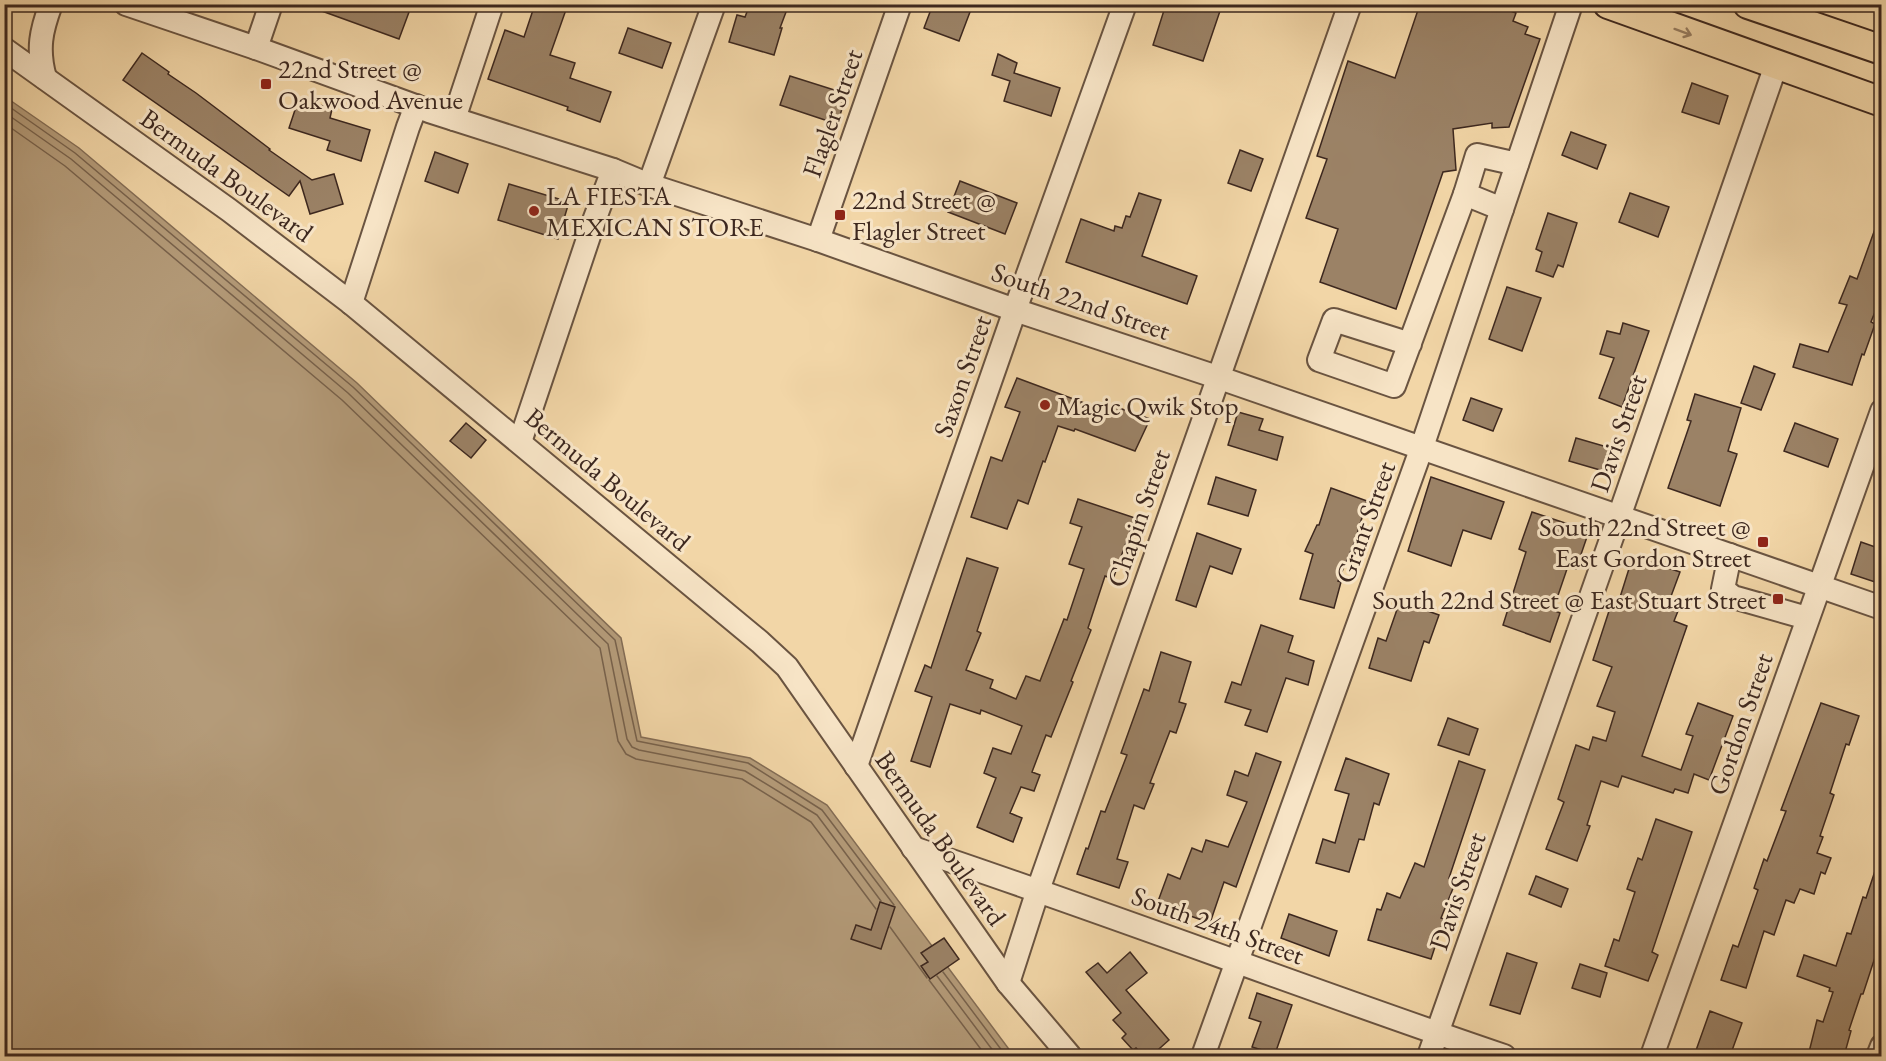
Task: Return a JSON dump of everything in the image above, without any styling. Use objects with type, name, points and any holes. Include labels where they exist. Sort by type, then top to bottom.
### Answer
[{"type":"main road","points":[[1608,4],[1881,102]]},
{"type":"main road","points":[[1748,4],[1881,50]]},
{"type":"street","points":[[45,78],[40,60],[41,30],[51,4]]},
{"type":"street","name":"South 22nd Street","points":[[126,4],[454,119],[613,170],[649,185],[818,240],[1015,310],[1422,447],[1881,608]]},
{"type":"street","points":[[256,48],[271,4]]},
{"type":"street","points":[[454,119],[492,4]]},
{"type":"street","points":[[649,185],[714,4]]},
{"type":"street","name":"Flagler Street","points":[[818,240],[900,4]]},
{"type":"street","name":"Saxon Street","points":[[856,766],[1015,310],[1125,4]]},
{"type":"street","name":"Chapin Street","points":[[1008,983],[1038,890],[1217,377],[1350,4]]},
{"type":"street","name":"Grant Street","points":[[1203,1056],[1422,447],[1571,4]]},
{"type":"street","name":"Bermuda Boulevard","points":[[4,49],[220,203],[351,303],[760,642],[787,668],[1008,983],[1070,1056]]},
{"type":"street","name":"Davis Street","points":[[1429,1056],[1776,65]]},
{"type":"street","points":[[351,303],[416,106]]},
{"type":"street","points":[[1410,344],[1465,194],[1477,154],[1517,164]]},
{"type":"street","points":[[520,442],[613,170]]},
{"type":"street","points":[[1465,194],[1502,209]]},
{"type":"street","name":"Gordon Street","points":[[1653,1056],[1881,411]]},
{"type":"street","points":[[1730,555],[1723,589],[1734,597],[1807,618]]},
{"type":"street","name":"South 24th Street","points":[[913,848],[1038,890],[1236,963],[1504,1056]]},
{"type":"street","points":[[1878,1056],[1881,1046]]},
{"type":"water","points":[[4,96],[79,148],[357,383],[621,638],[641,737],[750,758],[827,805],[1014,1056],[5,1056]]},
{"type":"building","points":[[309,4],[412,4],[399,39],[308,6]]},
{"type":"building","points":[[535,4],[568,4],[550,55],[575,63],[570,78],[611,92],[600,122],[567,110],[568,107],[488,79],[505,30],[524,37]]},
{"type":"building","points":[[750,4],[789,4],[780,28],[782,28],[774,55],[729,42],[737,15],[745,17]]},
{"type":"building","points":[[933,4],[973,4],[959,41],[924,28]]},
{"type":"building","points":[[1166,4],[1198,4],[1220,11],[1203,61],[1153,45]]},
{"type":"building","points":[[1420,4],[1492,4],[1516,13],[1513,21],[1528,27],[1525,34],[1540,39],[1509,127],[1492,128],[1492,123],[1453,129],[1456,170],[1443,172],[1396,309],[1320,282],[1338,229],[1306,218],[1327,159],[1317,156],[1348,61],[1395,78]]},
{"type":"building","points":[[628,28],[671,43],[662,68],[619,53]]},
{"type":"building","points":[[142,53],[312,180],[334,174],[343,204],[310,214],[300,181],[289,196],[123,80]]},
{"type":"building","points":[[998,54],[1017,63],[1014,73],[1060,88],[1051,116],[1004,101],[1010,81],[992,75]]},
{"type":"building","points":[[790,76],[847,94],[837,124],[780,105]]},
{"type":"building","points":[[1692,83],[1728,96],[1719,124],[1682,112]]},
{"type":"building","points":[[299,98],[332,109],[330,118],[370,130],[361,161],[327,150],[330,141],[289,128]]},
{"type":"building","points":[[1571,132],[1606,145],[1597,169],[1562,155]]},
{"type":"building","points":[[1240,150],[1263,159],[1251,191],[1228,183]]},
{"type":"building","points":[[435,152],[468,164],[458,193],[425,181]]},
{"type":"building","points":[[960,181],[1017,203],[1005,234],[948,212]]},
{"type":"building","name":"LA FIESTA MEXICAN STORE","points":[[509,184],[569,202],[558,239],[498,220]]},
{"type":"building","points":[[1139,193],[1161,200],[1142,256],[1197,276],[1187,304],[1066,262],[1081,219],[1114,231],[1115,226],[1122,228],[1126,216],[1130,217]]},
{"type":"building","points":[[1630,193],[1669,207],[1658,237],[1619,222]]},
{"type":"building","points":[[1548,213],[1577,223],[1563,267],[1558,265],[1553,277],[1536,271],[1542,252],[1536,249]]},
{"type":"building","points":[[1880,215],[1881,297],[1871,322],[1875,324],[1852,385],[1793,367],[1800,344],[1828,352],[1847,305],[1839,303],[1850,276],[1857,279]]},
{"type":"building","points":[[1507,287],[1541,298],[1522,351],[1489,339]]},
{"type":"building","points":[[1623,323],[1649,331],[1622,407],[1599,398],[1614,358],[1600,354],[1607,331],[1620,334]]},
{"type":"building","points":[[1754,366],[1775,374],[1761,410],[1741,403]]},
{"type":"building","points":[[1017,378],[1103,410],[1105,403],[1150,419],[1135,451],[1075,429],[1074,431],[1058,426],[1028,504],[1018,500],[1007,529],[971,517],[991,457],[1002,461],[1020,412],[1005,407]]},
{"type":"building","points":[[1695,394],[1741,408],[1728,451],[1737,454],[1720,506],[1668,488],[1691,421],[1687,420]]},
{"type":"building","points":[[1471,398],[1502,409],[1493,431],[1463,420]]},
{"type":"building","points":[[1238,412],[1263,419],[1259,430],[1283,437],[1277,460],[1228,445]]},
{"type":"building","points":[[466,423],[486,440],[471,458],[450,441]]},
{"type":"building","points":[[1795,423],[1838,439],[1828,467],[1784,451]]},
{"type":"building","points":[[1576,438],[1614,449],[1607,472],[1569,461]]},
{"type":"building","points":[[1216,477],[1256,490],[1248,516],[1208,504]]},
{"type":"building","points":[[1431,477],[1504,502],[1491,539],[1463,530],[1451,566],[1408,551]]},
{"type":"building","points":[[1331,488],[1367,501],[1355,541],[1338,581],[1341,582],[1334,608],[1300,599],[1313,554],[1305,551],[1319,525]]},
{"type":"building","points":[[1078,499],[1135,518],[1113,579],[1105,576],[1088,628],[1091,630],[1071,681],[1073,682],[1051,737],[1046,735],[1032,772],[1040,775],[1034,791],[1021,787],[1010,813],[1022,818],[1013,842],[977,827],[996,778],[984,773],[993,748],[1011,754],[1022,726],[981,710],[980,714],[950,704],[930,767],[911,761],[932,697],[915,691],[925,665],[931,668],[967,558],[998,568],[977,631],[981,633],[966,670],[993,680],[990,688],[1016,699],[1026,676],[1040,681],[1064,619],[1067,620],[1084,569],[1069,564],[1082,527],[1070,523]]},
{"type":"building","points":[[1532,512],[1589,531],[1576,569],[1568,566],[1553,610],[1560,613],[1550,642],[1503,625],[1526,552],[1519,549]]},
{"type":"building","points":[[1197,533],[1241,549],[1232,574],[1210,566],[1196,607],[1176,600]]},
{"type":"building","points":[[1861,542],[1881,549],[1881,584],[1851,574]]},
{"type":"building","points":[[1633,556],[1680,572],[1667,607],[1678,611],[1674,621],[1687,626],[1642,756],[1681,770],[1693,736],[1686,734],[1698,703],[1733,716],[1709,780],[1694,774],[1688,793],[1675,789],[1673,793],[1622,776],[1618,787],[1601,781],[1587,825],[1590,826],[1577,861],[1546,849],[1564,802],[1558,799],[1576,745],[1589,750],[1593,737],[1606,741],[1615,712],[1597,706],[1612,667],[1593,660],[1610,608],[1616,610]]},
{"type":"building","points":[[1400,601],[1439,615],[1429,643],[1424,641],[1411,681],[1369,668],[1378,638],[1386,641]]},
{"type":"building","points":[[1261,625],[1293,636],[1288,652],[1314,661],[1308,685],[1286,678],[1267,732],[1245,725],[1251,710],[1225,702],[1232,682],[1241,685]]},
{"type":"building","points":[[1161,652],[1191,662],[1179,702],[1186,704],[1176,733],[1170,731],[1150,783],[1154,784],[1144,809],[1134,805],[1117,859],[1128,862],[1119,888],[1077,874],[1101,811],[1105,812],[1127,755],[1121,753],[1144,689],[1149,691]]},
{"type":"building","points":[[1821,703],[1859,716],[1849,745],[1846,744],[1830,793],[1834,795],[1820,836],[1823,837],[1817,853],[1831,858],[1825,874],[1821,872],[1814,894],[1800,889],[1794,903],[1786,900],[1774,935],[1764,931],[1746,988],[1721,980],[1733,945],[1738,947],[1758,890],[1754,888],[1764,859],[1767,861],[1786,811],[1781,810]]},
{"type":"building","points":[[1448,718],[1478,729],[1469,755],[1438,745]]},
{"type":"building","points":[[1256,753],[1281,762],[1236,887],[1224,882],[1210,923],[1157,904],[1168,874],[1180,879],[1192,848],[1202,852],[1206,840],[1228,847],[1247,802],[1227,795],[1235,771],[1248,776]]},
{"type":"building","points":[[1346,758],[1389,774],[1379,805],[1374,803],[1364,840],[1359,839],[1349,872],[1316,863],[1323,839],[1335,843],[1349,794],[1335,790]]},
{"type":"building","points":[[1459,761],[1485,770],[1449,878],[1456,881],[1441,918],[1444,919],[1431,959],[1368,940],[1377,909],[1381,910],[1387,893],[1400,898],[1415,863],[1424,867]]},
{"type":"building","points":[[1656,819],[1692,832],[1652,952],[1658,955],[1648,981],[1605,966],[1614,939],[1619,941],[1635,892],[1627,889],[1638,858],[1642,860]]},
{"type":"building","points":[[1879,859],[1881,859],[1881,939],[1849,1030],[1851,1031],[1844,1056],[1808,1056],[1817,1020],[1823,1022],[1833,992],[1829,991],[1830,988],[1797,976],[1804,955],[1836,966],[1847,933],[1851,934],[1863,897],[1866,898]]},
{"type":"building","points":[[1536,876],[1568,889],[1561,907],[1529,894]]},
{"type":"building","points":[[880,902],[895,907],[881,949],[851,939],[856,925],[871,930]]},
{"type":"building","points":[[1289,914],[1337,931],[1329,956],[1281,938]]},
{"type":"building","points":[[944,938],[959,959],[930,979],[921,966],[928,962],[921,953]]},
{"type":"building","points":[[1130,952],[1147,973],[1126,990],[1169,1040],[1151,1056],[1144,1056],[1136,1048],[1133,1050],[1122,1038],[1126,1034],[1113,1020],[1121,1013],[1086,972],[1098,963],[1107,973]]},
{"type":"building","points":[[1507,953],[1537,963],[1520,1014],[1490,1005]]},
{"type":"building","points":[[1580,964],[1607,973],[1600,997],[1572,988]]},
{"type":"building","points":[[1257,993],[1292,1005],[1275,1054],[1252,1047],[1261,1022],[1249,1018]]},
{"type":"building","points":[[1710,1011],[1742,1023],[1730,1056],[1694,1056]]},
{"type":"place","name":"22nd Street @ Oakwood Avenue","points":[[266,84]]},
{"type":"place","name":"LA FIESTA MEXICAN STORE","points":[[534,211]]},
{"type":"place","name":"22nd Street @ Flagler Street","points":[[840,215]]},
{"type":"place","name":"Magic Qwik Stop","points":[[1045,405]]},
{"type":"place","name":"South 22nd Street @ East Gordon Street","points":[[1763,542]]},
{"type":"place","name":"South 22nd Street @ East Stuart Street","points":[[1778,599]]}]
